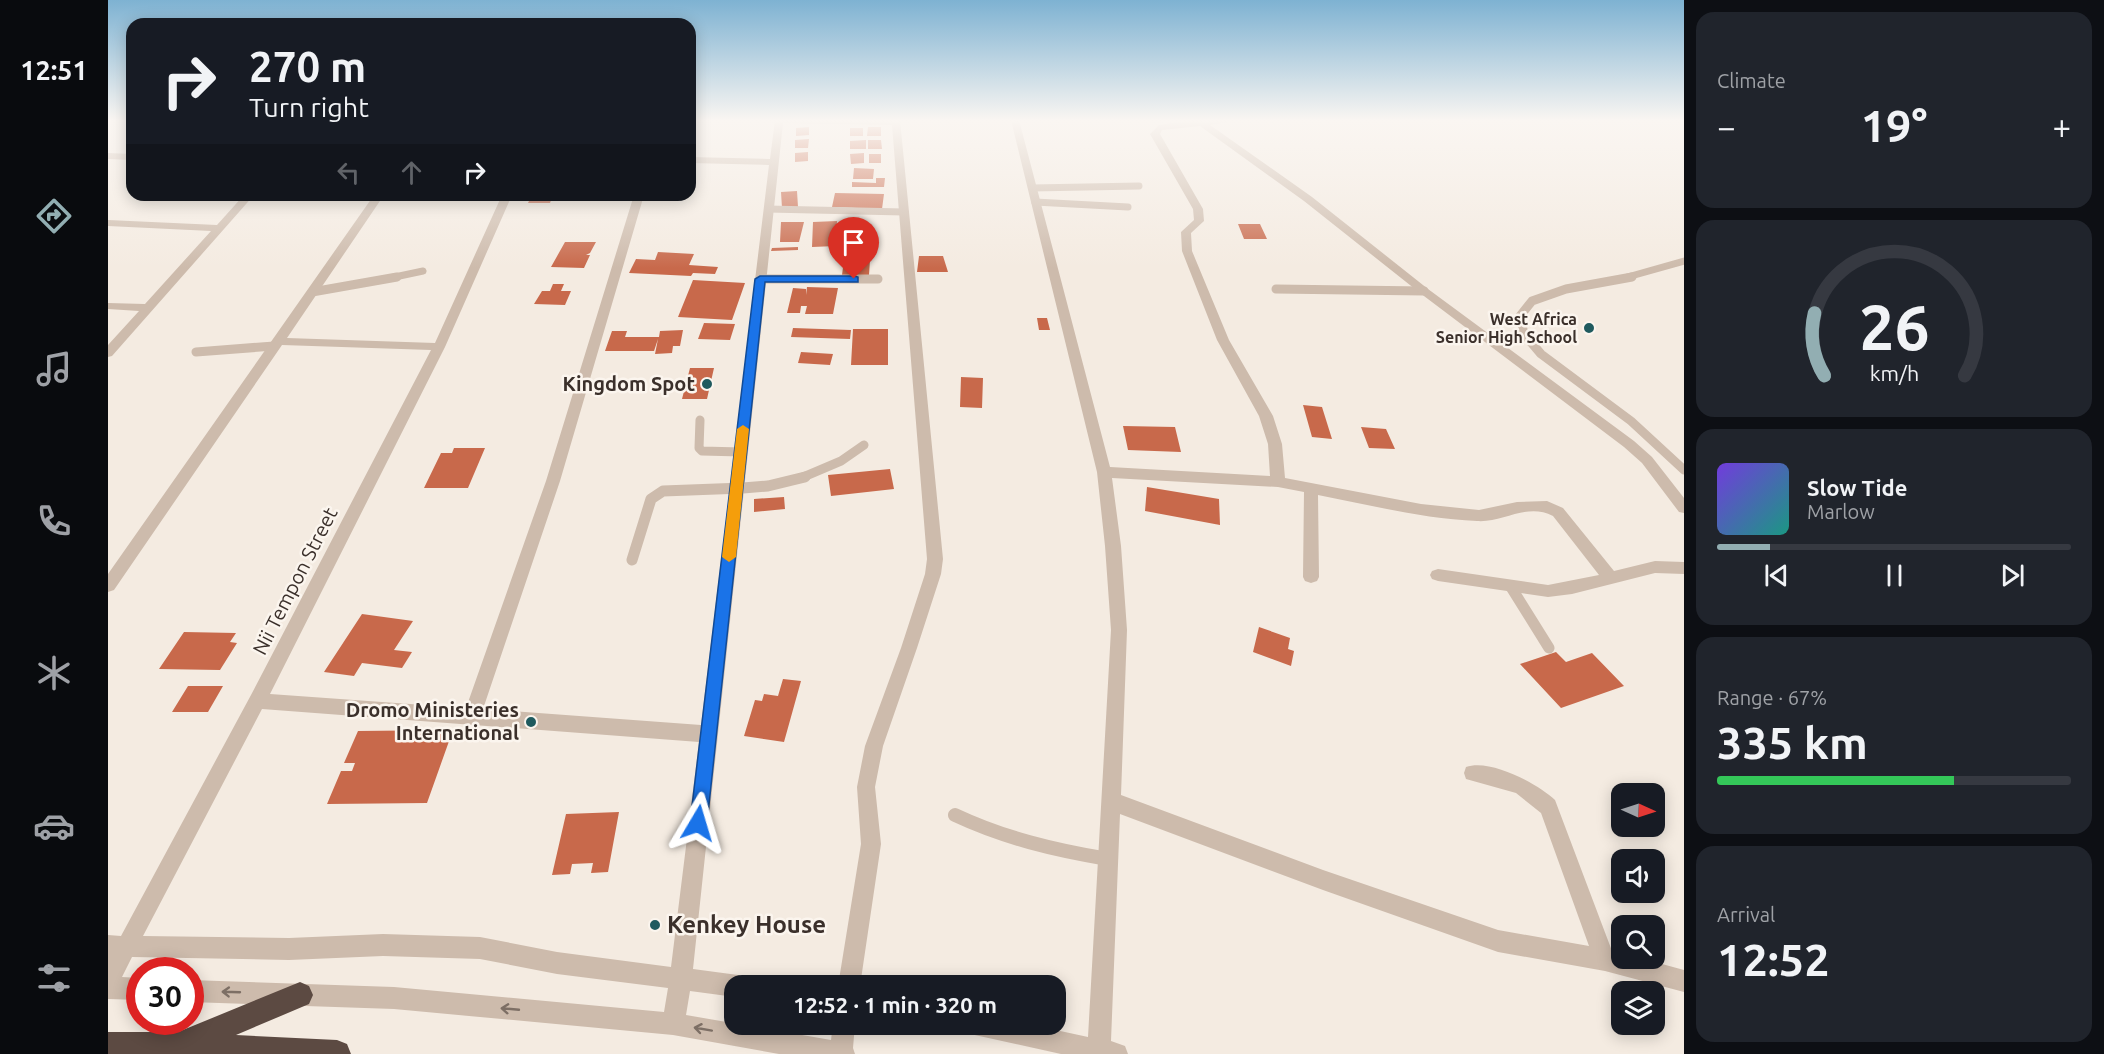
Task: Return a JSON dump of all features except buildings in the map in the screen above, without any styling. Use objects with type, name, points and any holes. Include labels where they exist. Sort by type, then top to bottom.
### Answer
[{"type":"highway","points":[[178,1046],[300,994]]},
{"type":"highway","points":[[108,1046],[178,1046],[337,1054]]},
{"type":"street","points":[[673,1024],[681,978],[772,169]]},
{"type":"street","points":[[851,975],[871,844],[866,787],[874,746],[909,648],[933,574],[935,559],[900,169]]},
{"type":"street","points":[[1021,1035],[1105,1053],[1108,859],[1119,630],[1113,546],[1104,472],[1027,169]]},
{"type":"street","points":[[1175,169],[1198,209],[1198,221],[1186,232],[1187,251],[1224,340],[1266,416],[1275,444],[1278,482]]},
{"type":"street","points":[[1265,169],[1629,444],[1647,460],[1684,508]]},
{"type":"street","points":[[108,353],[243,201]]},
{"type":"street","points":[[108,586],[375,201]]},
{"type":"street","name":"Nii Tempon Street","points":[[108,981],[117,946],[257,701],[439,347],[504,201]]},
{"type":"street","points":[[471,718],[553,482],[637,201]]},
{"type":"street","points":[[108,223],[218,228]]},
{"type":"street","points":[[108,306],[149,308]]},
{"type":"street","points":[[276,344],[439,347]]},
{"type":"street","points":[[1104,472],[1278,482],[1421,509],[1479,516],[1496,514],[1517,507],[1547,506],[1558,512],[1611,578]]},
{"type":"street","points":[[1311,488],[1311,578]]},
{"type":"street","points":[[1438,575],[1548,591],[1572,588],[1655,567],[1684,568]]},
{"type":"street","points":[[257,701],[709,734]]},
{"type":"street","points":[[1473,773],[1520,784],[1534,792],[1548,807],[1605,960]]},
{"type":"street","points":[[1111,801],[1312,876],[1498,941],[1605,960],[1684,981]]},
{"type":"street","points":[[117,946],[289,949],[382,945],[480,948],[557,963],[724,984]]},
{"type":"street","points":[[108,988],[126,989]]},
{"type":"street","points":[[204,991],[394,998],[673,1024],[843,1054],[844,1035]]},
{"type":"lane","points":[[1034,195],[1139,186]]},
{"type":"lane","points":[[1034,195],[1128,207]]},
{"type":"lane","points":[[768,209],[904,212]]},
{"type":"lane","points":[[1684,261],[1642,275],[1566,289],[1532,302],[1520,316],[1520,326],[1527,338],[1556,364],[1652,439],[1684,470]]},
{"type":"lane","points":[[312,292],[355,286],[423,271]]},
{"type":"lane","points":[[760,279],[878,279]]},
{"type":"lane","points":[[1276,289],[1424,291]]},
{"type":"lane","points":[[196,352],[276,344]]},
{"type":"lane","points":[[700,420],[699,448],[702,451],[741,452]]},
{"type":"lane","points":[[1629,444],[1652,439]]},
{"type":"lane","points":[[632,560],[651,499],[656,494],[663,491],[785,484],[818,474],[864,445]]},
{"type":"lane","points":[[1511,587],[1550,648]]},
{"type":"lane","points":[[955,815],[984,830],[1031,846],[1108,859]]},
{"type":"slow traffic","points":[[729,557],[743,429]]},
{"type":"place","name":"West Africa Senior High School","points":[[1589,328]]},
{"type":"place","name":"Kingdom Spot","points":[[707,384]]},
{"type":"place","name":"Dromo Ministeries International","points":[[531,722]]},
{"type":"place","name":"Kenkey House","points":[[655,925]]},
{"type":"route","points":[[698,823],[760,279],[854,279]]}]
